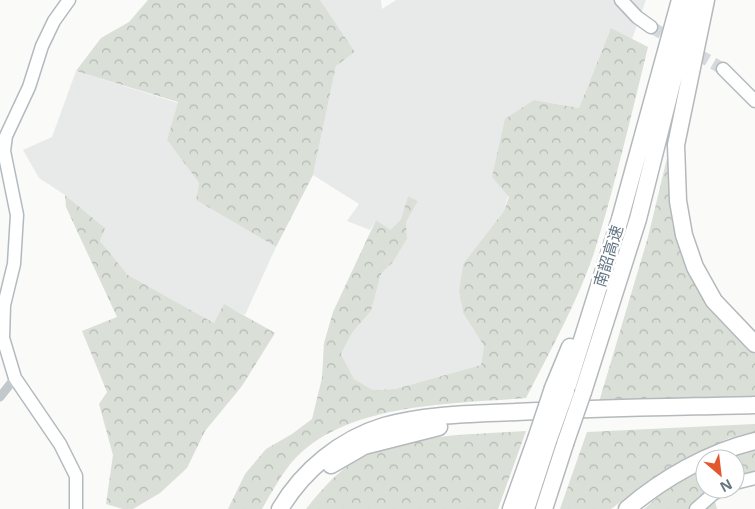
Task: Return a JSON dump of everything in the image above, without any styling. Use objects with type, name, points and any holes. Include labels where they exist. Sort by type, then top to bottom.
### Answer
[{"type":"highway","name":"南韶高速","points":[[526,509],[542,440],[620,219],[680,0]]},
{"type":"highway","name":"南韶高速","points":[[544,509],[638,219],[693,0]]},
{"type":"highway","points":[[706,0],[676,145],[678,201],[684,235],[695,266],[714,301],[748,339],[755,344]]},
{"type":"highway","points":[[280,509],[315,465],[350,440],[385,426],[476,414],[755,405]]},
{"type":"highway","points":[[292,509],[301,494],[330,466],[364,446],[442,426],[503,421],[755,416]]},
{"type":"highway","points":[[511,509],[542,440]]},
{"type":"highway","points":[[627,509],[642,496],[704,459],[755,441]]},
{"type":"street","points":[[69,0],[54,21],[42,46],[29,87],[6,136],[4,151],[17,215],[14,264],[4,305],[3,338],[14,378],[60,444],[76,476],[76,509]]},
{"type":"street","points":[[622,0],[637,18],[651,27]]},
{"type":"street","points":[[723,69],[755,101]]},
{"type":"street","points":[[0,397],[14,378]]},
{"type":"street","points":[[696,509],[707,499]]},
{"type":"shaded area","points":[[320,0],[381,0],[382,9],[396,0],[646,0],[632,39],[611,28],[579,108],[534,100],[504,211],[463,264],[459,291],[463,313],[484,346],[481,365],[395,389],[373,390],[354,379],[341,354],[352,333],[371,311],[381,274],[393,262],[407,239],[406,222],[418,201],[408,196],[401,219],[389,231],[376,220],[370,230],[347,221],[359,204],[313,175],[336,66],[355,52]]},
{"type":"shaded area","points":[[76,71],[178,103],[167,140],[199,183],[196,200],[276,247],[245,315],[224,305],[214,323],[128,275],[100,241],[104,227],[65,195],[39,178],[23,150],[52,137]]},
{"type":"green space","points":[[148,0],[320,0],[355,52],[336,66],[313,175],[276,247],[196,200],[199,183],[167,140],[178,102],[76,71],[101,38],[129,22]]},
{"type":"green space","points":[[611,28],[648,47],[616,177],[594,253],[554,345],[526,398],[431,405],[398,410],[366,418],[336,430],[310,446],[288,467],[262,509],[228,509],[245,474],[266,449],[292,434],[312,419],[322,378],[324,343],[333,312],[376,220],[390,230],[401,219],[408,196],[418,201],[406,222],[407,239],[393,262],[381,274],[371,311],[352,333],[341,354],[354,379],[373,390],[395,389],[481,365],[484,346],[463,313],[459,291],[463,264],[504,211],[509,197],[492,177],[505,119],[534,100],[579,108]]},
{"type":"green space","points":[[668,154],[672,223],[687,267],[712,312],[748,350],[755,354],[755,399],[599,402],[648,237]]},
{"type":"green space","points":[[65,195],[105,228],[100,241],[128,275],[214,323],[224,304],[275,333],[242,386],[205,431],[187,468],[160,493],[133,509],[123,509],[106,504],[113,455],[99,404],[107,392],[82,331],[117,317],[66,207]]},
{"type":"green space","points":[[755,424],[755,432],[729,438],[706,449],[695,449],[695,454],[648,481],[611,509],[560,509],[587,432]]},
{"type":"green space","points":[[526,431],[498,509],[306,509],[343,469],[368,455],[389,447],[412,441],[458,435]]},
{"type":"green space","points":[[755,448],[755,478],[745,480],[745,451]]},
{"type":"green space","points":[[695,473],[695,499],[714,499],[717,509],[644,509],[661,494]]},
{"type":"tunnel","points":[[651,27],[723,69]]}]
